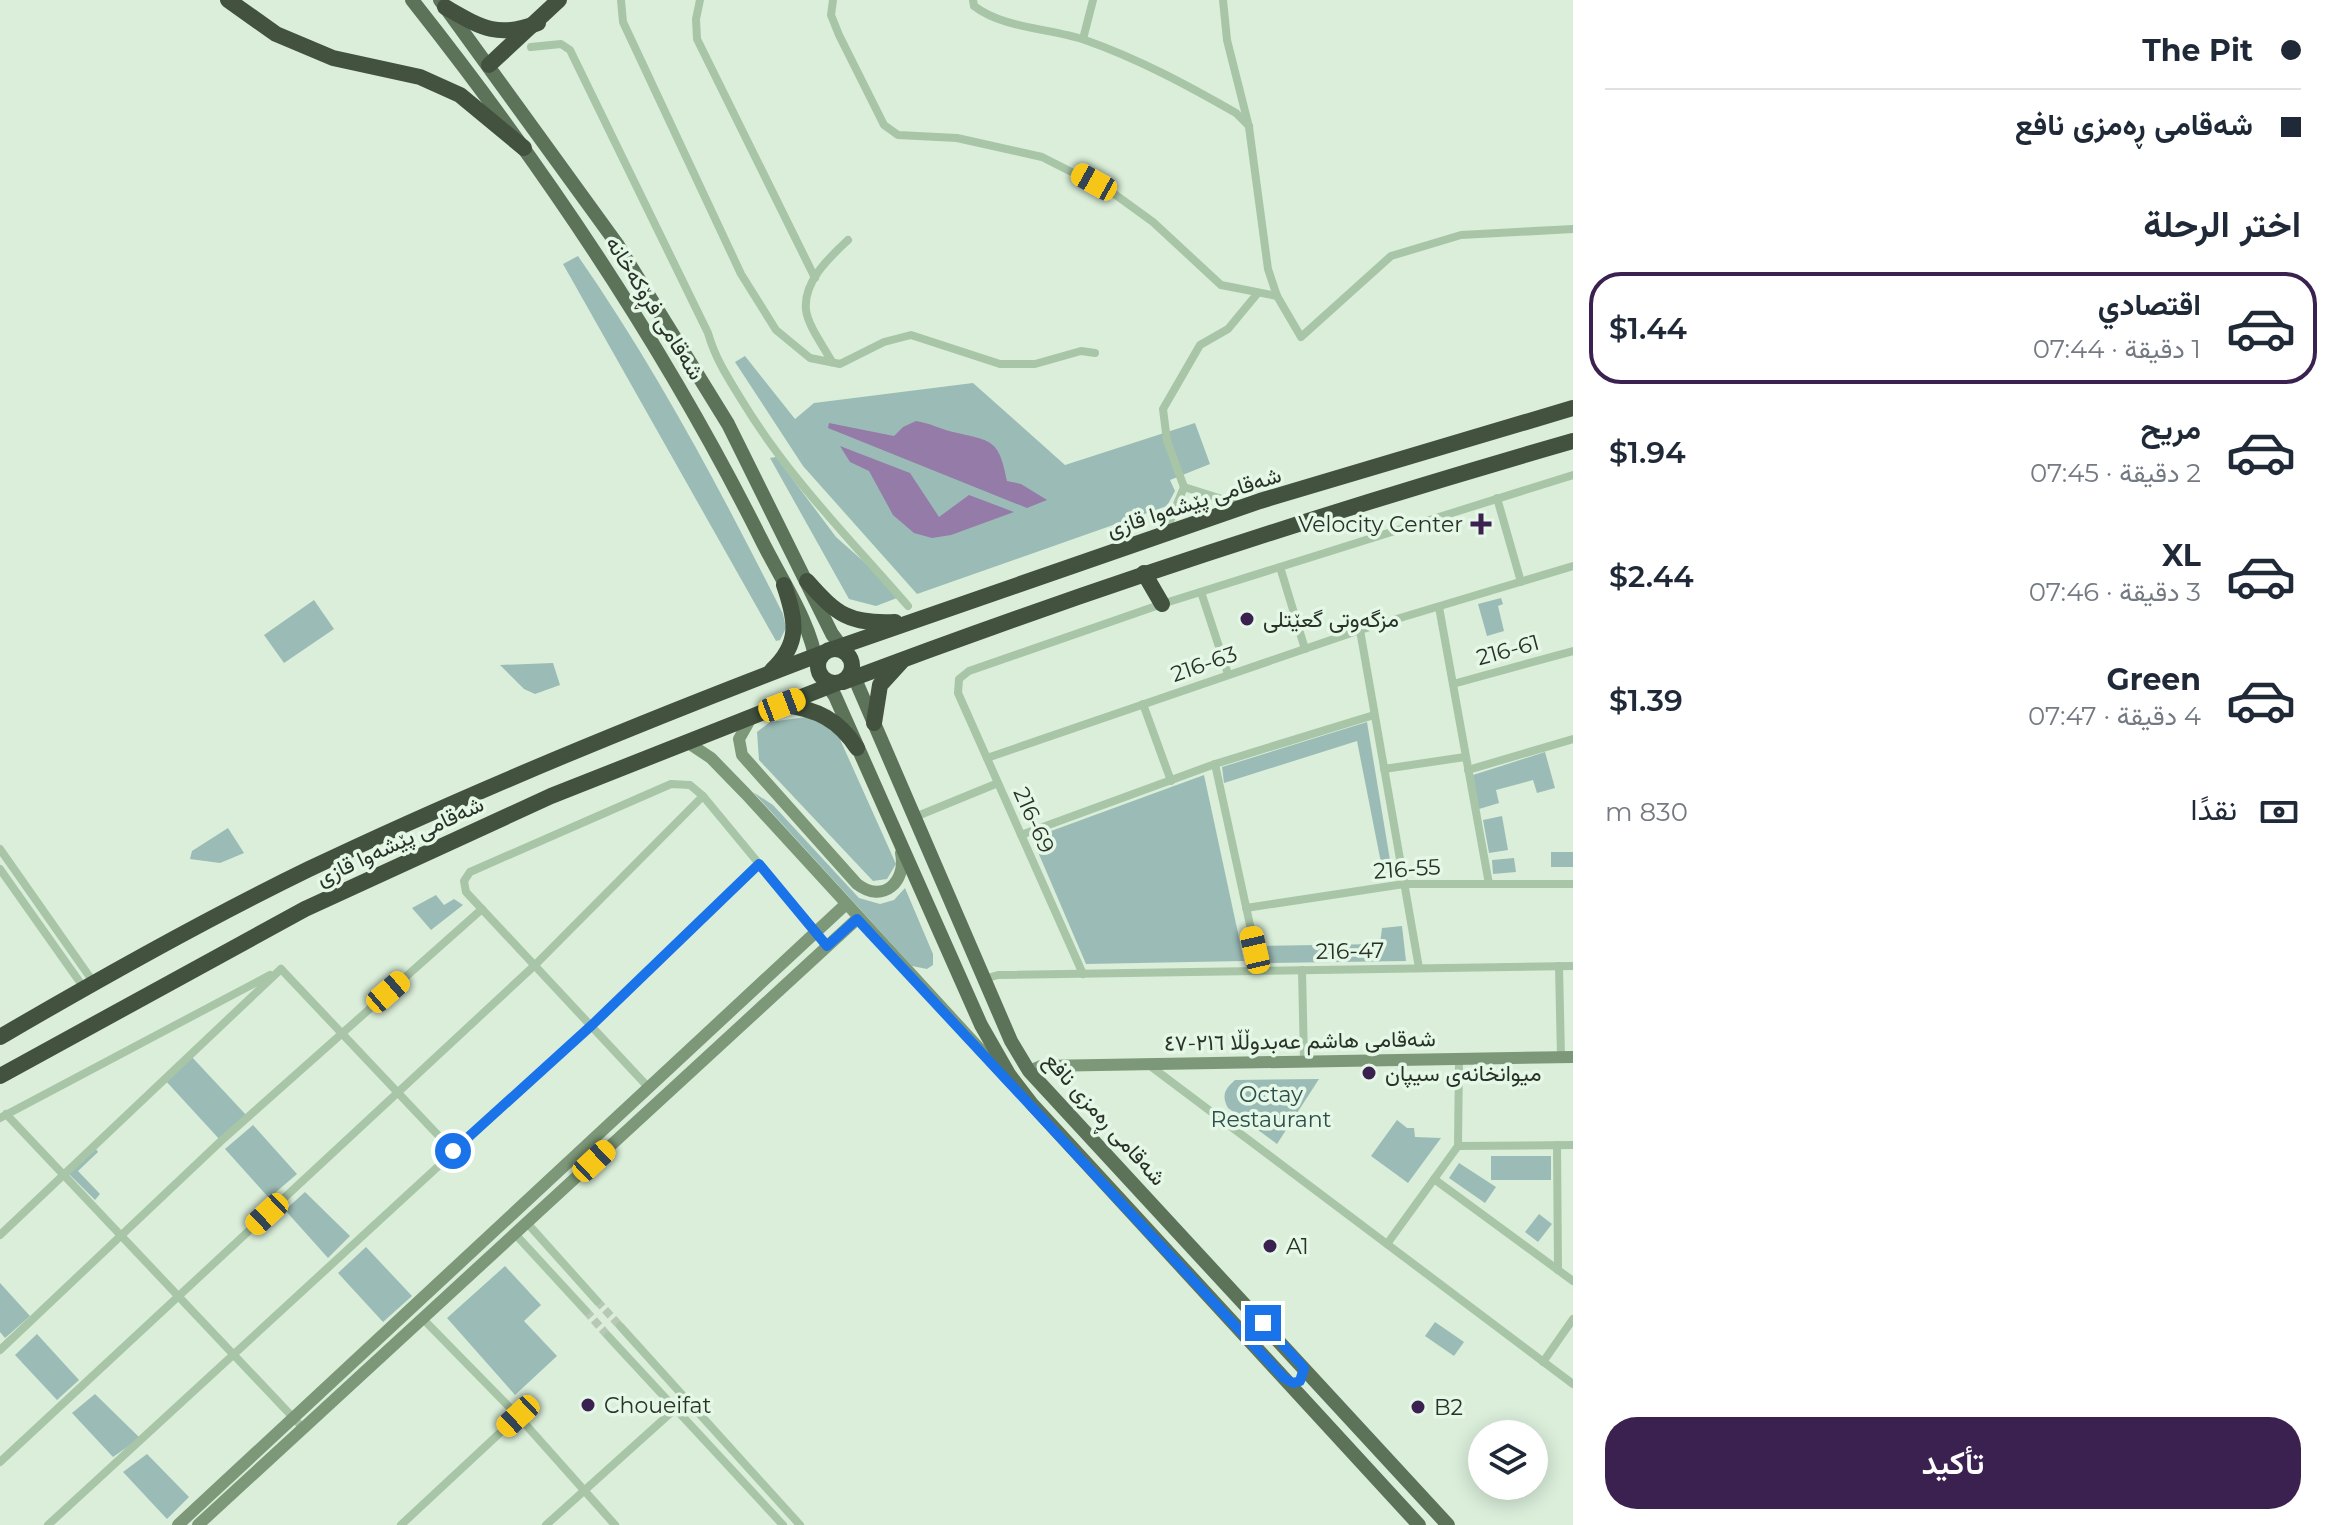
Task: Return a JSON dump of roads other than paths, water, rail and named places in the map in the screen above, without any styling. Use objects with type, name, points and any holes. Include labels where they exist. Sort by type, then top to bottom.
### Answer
[{"type":"highway","points":[[228,0],[276,34],[333,58],[420,77],[460,95],[524,148]]},
{"type":"highway","points":[[489,65],[538,23],[559,0]]},
{"type":"highway","points":[[443,3],[494,31],[506,32],[538,23]]},
{"type":"highway","name":"شەقامی پێشەوا قازی","points":[[0,1076],[305,909],[551,796],[782,705],[834,666],[917,621],[1246,506],[1573,408]]},
{"type":"highway","name":"شەقامی پێشەوا قازی","points":[[0,1037],[89,985],[307,870],[528,769],[760,678],[913,655],[1144,573],[1381,496],[1573,441]]},
{"type":"highway","points":[[1144,573],[1162,604]]},
{"type":"highway","points":[[807,581],[828,604],[850,620],[868,624],[917,621]]},
{"type":"highway","points":[[760,678],[781,661],[795,636],[795,617],[784,585]]},
{"type":"highway","points":[[872,717],[880,685],[894,669],[913,655]]},
{"type":"highway","points":[[782,705],[805,707],[830,718],[857,748]]},
{"type":"main road","name":"شەقامی فڕۆکەخانە","points":[[412,0],[524,148],[683,395],[784,585],[834,666]]},
{"type":"main road","name":"شەقامی فڕۆکەخانە","points":[[443,3],[617,244],[721,411],[807,581],[834,666]]},
{"type":"main road","points":[[473,77],[489,65]]},
{"type":"main road","name":"شەقامی ڕەمزی نافع","points":[[834,666],[872,717],[1011,1041],[1029,1071],[1448,1525]]},
{"type":"main road","name":"شەقامی ڕەمزی نافع","points":[[834,666],[847,722],[857,748],[981,1025],[1009,1074],[1032,1104],[1419,1525]]},
{"type":"main road","points":[[847,722],[855,710],[872,717]]},
{"type":"main road","points":[[1284,1378],[1293,1383],[1300,1381],[1304,1372],[1301,1365]]},
{"type":"main road","points":[[1332,1430],[1328,1421],[1331,1415],[1341,1412],[1348,1415]]},
{"type":"street","points":[[621,0],[623,22],[741,274],[776,330],[810,358],[840,364],[884,342],[911,335],[1000,364],[1035,364],[1081,351],[1095,353]]},
{"type":"street","points":[[700,0],[696,19],[697,39],[815,278]]},
{"type":"street","points":[[833,0],[831,15],[839,35],[884,125],[898,135],[957,138],[1000,145],[1053,162],[1113,193],[1153,222],[1221,285],[1277,296]]},
{"type":"street","points":[[973,0],[974,6],[989,17],[1083,39],[1138,60],[1236,113],[1249,127]]},
{"type":"street","points":[[1083,39],[1093,0]]},
{"type":"street","points":[[1223,0],[1227,40],[1249,127],[1259,216],[1277,296],[1301,337],[1391,256],[1461,235],[1573,229]]},
{"type":"street","points":[[531,47],[561,44],[570,50],[708,333],[715,355],[764,437],[821,511],[908,606]]},
{"type":"street","points":[[832,362],[806,311],[821,265],[848,240]]},
{"type":"street","points":[[1163,535],[1184,487],[1167,441],[1163,409],[1200,345],[1228,329],[1257,294]]},
{"type":"street","points":[[1162,604],[1573,475]]},
{"type":"street","points":[[1184,487],[1246,506]]},
{"type":"street","points":[[1497,498],[1521,582]]},
{"type":"street","name":"216-63","points":[[987,758],[1360,630],[1573,566]]},
{"type":"street","points":[[1280,567],[1305,649]]},
{"type":"street","points":[[1201,592],[1228,674]]},
{"type":"street","name":"216-69","points":[[1083,974],[958,693],[959,679],[969,671],[1162,604]]},
{"type":"street","points":[[1439,607],[1489,884]]},
{"type":"street","points":[[1360,630],[1419,968]]},
{"type":"street","name":"216-61","points":[[1453,684],[1573,651]]},
{"type":"street","points":[[1143,704],[1171,781]]},
{"type":"street","points":[[1021,835],[1215,764],[1374,715]]},
{"type":"street","points":[[752,716],[740,734],[740,750],[857,884],[869,891],[887,890],[900,878],[903,864],[898,840]]},
{"type":"street","points":[[1468,770],[1573,739]]},
{"type":"street","points":[[687,742],[711,758],[746,794],[857,919],[1032,1104]]},
{"type":"street","points":[[1384,769],[1465,757]]},
{"type":"street","points":[[1215,764],[1260,971]]},
{"type":"street","points":[[746,794],[749,785],[755,782],[777,796]]},
{"type":"street","points":[[915,817],[998,783]]},
{"type":"street","points":[[649,1088],[482,909],[464,887],[466,876],[671,784],[690,785],[703,796],[827,946]]},
{"type":"street","points":[[0,1462],[535,965],[703,796]]},
{"type":"street","points":[[0,849],[89,985]]},
{"type":"street","points":[[48,1525],[592,1025],[759,864]]},
{"type":"street","points":[[0,869],[89,985]]},
{"type":"street","name":"216-55","points":[[1246,908],[1404,884],[1573,884]]},
{"type":"street","points":[[198,1525],[471,1254],[845,905]]},
{"type":"street","points":[[0,1350],[120,1234],[482,909]]},
{"type":"street","points":[[178,1525],[423,1319],[857,919]]},
{"type":"street","points":[[1559,966],[1567,1057]]},
{"type":"street","name":"216-47","points":[[984,979],[998,975],[1573,966]]},
{"type":"street","points":[[281,969],[453,1151]]},
{"type":"street","points":[[281,969],[3,1116],[66,1176],[299,1422]]},
{"type":"street","points":[[0,1235],[66,1176],[281,969]]},
{"type":"street","points":[[1302,970],[1304,1060]]},
{"type":"street","name":"شەقامی هاشم عەبدوڵڵا ٢١٦-٤٧","points":[[1029,1071],[1041,1066],[1145,1062],[1567,1057]]},
{"type":"street","points":[[1387,1244],[1458,1146],[1459,1059]]},
{"type":"street","points":[[1145,1062],[1573,1384]]},
{"type":"street","points":[[1557,1145],[1558,1270]]},
{"type":"street","points":[[1458,1146],[1573,1145]]},
{"type":"street","points":[[1434,1179],[1573,1281]]},
{"type":"street","points":[[538,1192],[549,1204]]},
{"type":"street","points":[[528,1224],[597,1301]]},
{"type":"street","points":[[516,1235],[586,1311]]},
{"type":"street","points":[[471,1254],[482,1266]]},
{"type":"street","points":[[423,1319],[518,1416],[615,1525]]},
{"type":"street","points":[[1543,1362],[1573,1319]]},
{"type":"street","points":[[620,1326],[800,1525]]},
{"type":"street","points":[[608,1336],[783,1525]]},
{"type":"street","points":[[546,1525],[675,1409]]},
{"type":"street","points":[[401,1525],[518,1416]]},
{"type":"street","points":[[770,1511],[779,1502]]},
{"type":"tunnel","points":[[597,1301],[620,1326]]},
{"type":"tunnel","points":[[586,1311],[608,1336]]},
{"type":"place","name":"Velocity Center","points":[[1481,524]]},
{"type":"place","name":"مزگەوتی گعێتلی","points":[[1247,619]]},
{"type":"place","name":"میوانخانەی سیپان","points":[[1369,1073]]},
{"type":"place","name":"A1","points":[[1270,1246]]},
{"type":"place","name":"Choueifat","points":[[588,1405]]},
{"type":"place","name":"B2","points":[[1418,1407]]},
{"type":"park label","name":"Octay Restaurant","points":[[1271,1106]]}]
